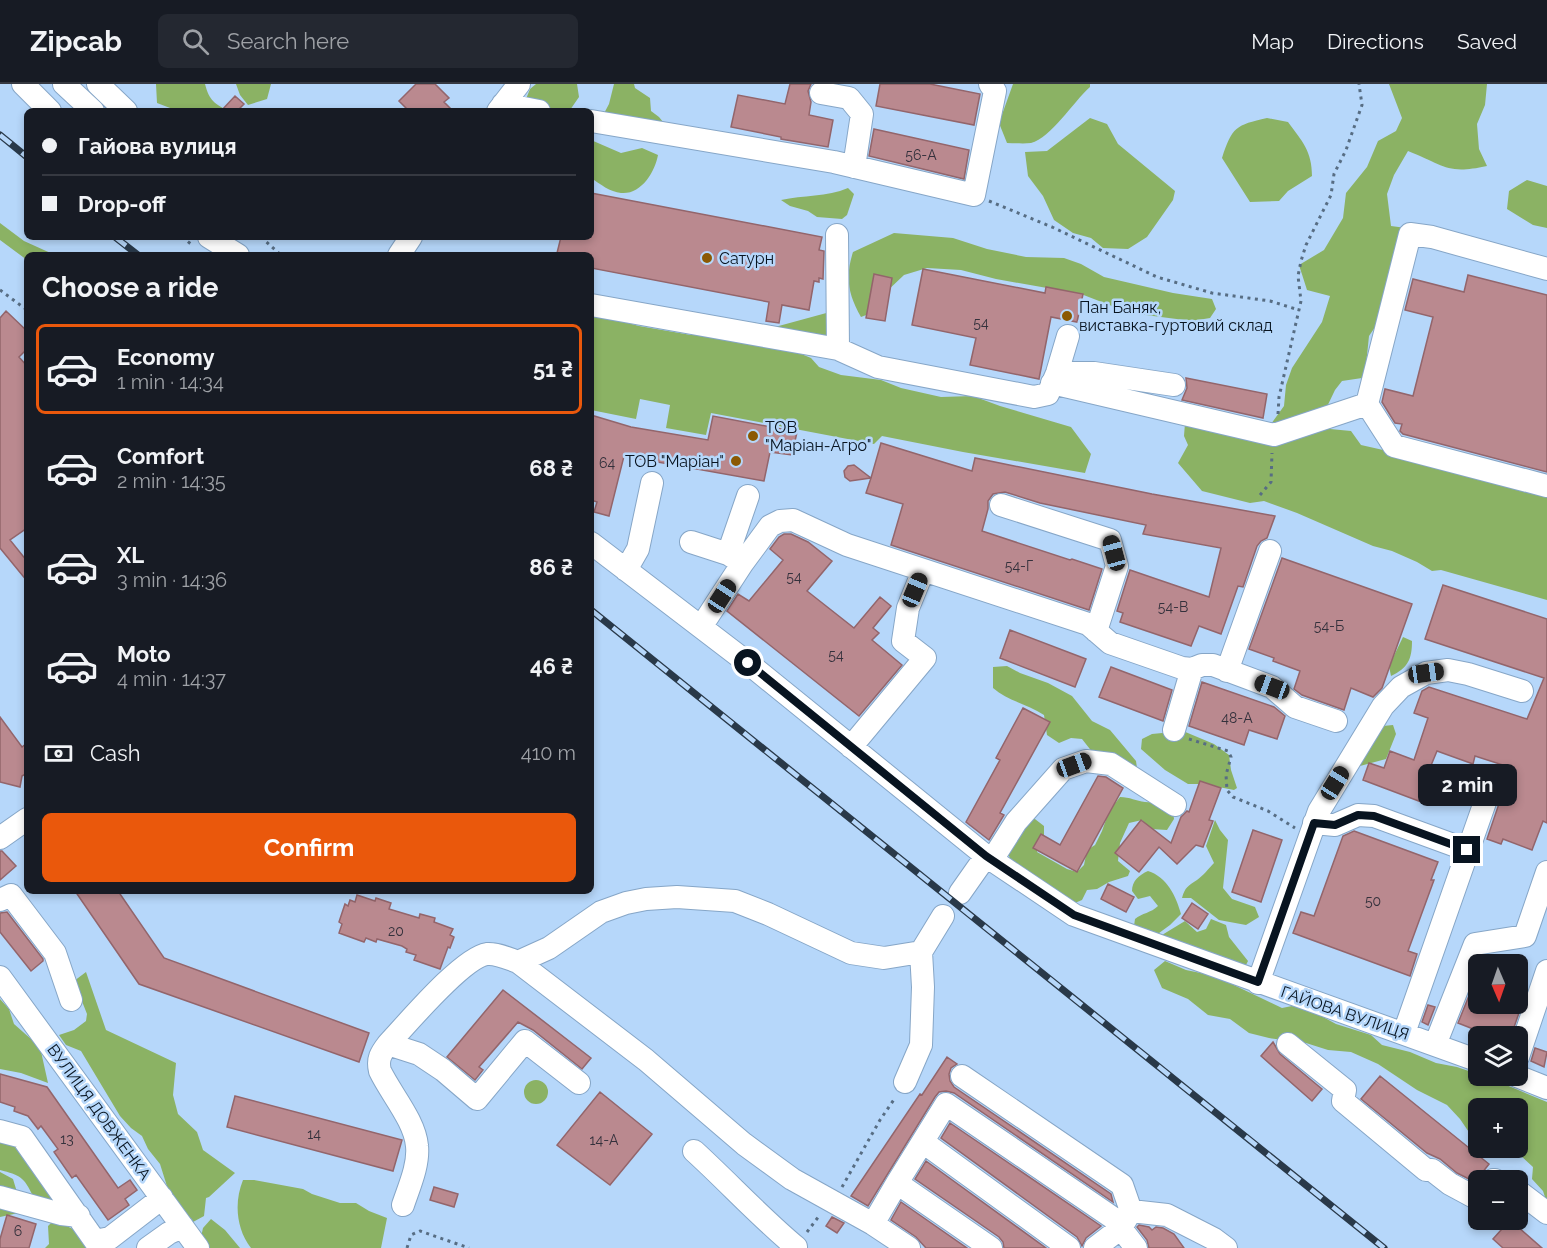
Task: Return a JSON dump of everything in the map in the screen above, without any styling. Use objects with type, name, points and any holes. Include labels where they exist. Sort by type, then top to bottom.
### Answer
[{"type":"street","points":[[23,84],[47,108]]},
{"type":"street","points":[[64,84],[90,108]]},
{"type":"street","points":[[98,84],[123,108]]},
{"type":"street","points":[[501,107],[519,84]]},
{"type":"street","points":[[594,122],[854,166],[974,195],[995,91],[990,84]]},
{"type":"street","points":[[821,93],[849,98],[862,114],[854,166]]},
{"type":"street","points":[[1547,269],[1432,237],[1410,234],[1367,404],[1394,446],[1547,486]]},
{"type":"street","points":[[837,236],[838,350]]},
{"type":"street","points":[[214,240],[233,252]]},
{"type":"street","points":[[229,240],[243,252]]},
{"type":"street","points":[[594,306],[838,350],[878,367],[1034,398],[1048,394],[1068,336]]},
{"type":"street","points":[[1055,378],[1094,373],[1174,385]]},
{"type":"street","points":[[1055,378],[1274,435],[1367,404]]},
{"type":"street","points":[[626,570],[639,549],[652,483]]},
{"type":"street","points":[[701,627],[735,559],[748,496]]},
{"type":"street","points":[[1001,505],[1110,540],[1117,566],[1096,631]]},
{"type":"street","points":[[735,559],[770,526],[780,521],[793,520],[847,545],[1088,624],[1110,643],[1182,668],[1192,669],[1202,665],[1213,665],[1272,687],[1295,707],[1336,721]]},
{"type":"street","points":[[691,542],[735,559]]},
{"type":"street","name":"ГАЙОВА ВУЛИЦЯ","points":[[594,545],[701,627],[989,858],[1074,915],[1468,1057]]},
{"type":"street","points":[[1227,671],[1270,552]]},
{"type":"street","points":[[851,747],[925,658],[903,641],[908,608],[923,571]]},
{"type":"street","points":[[1174,730],[1192,669]]},
{"type":"street","points":[[1258,982],[1312,830],[1335,783],[1383,706],[1401,687],[1426,673],[1448,670],[1522,691]]},
{"type":"street","points":[[960,893],[1016,822],[1063,769],[1086,760],[1112,764],[1175,805]]},
{"type":"street","points":[[1404,1033],[1491,785]]},
{"type":"street","points":[[1312,830],[1335,825],[1358,815],[1374,816],[1467,850]]},
{"type":"street","points":[[0,838],[24,821]]},
{"type":"street","points":[[1435,1045],[1475,945],[1525,936],[1547,872]]},
{"type":"street","points":[[0,900],[10,895],[55,953],[71,1000]]},
{"type":"street","points":[[518,962],[549,948],[601,912],[646,899],[677,897],[735,901],[851,953],[884,958],[921,952]]},
{"type":"street","points":[[905,1082],[921,1045],[923,987],[921,952],[943,916]]},
{"type":"street","points":[[403,1205],[417,1158],[417,1146],[413,1128],[380,1071],[378,1064],[380,1055],[388,1044],[472,960],[488,954],[518,962],[646,1060],[744,1144],[792,1179],[873,1224],[909,1248]]},
{"type":"street","points":[[1528,1027],[1547,971]]},
{"type":"street","name":"ВУЛИЦЯ ДОВЖЕНКА","points":[[0,977],[198,1248]]},
{"type":"street","points":[[388,1044],[419,1054],[443,1070],[477,1099],[525,1041],[579,1083]]},
{"type":"street","points":[[1287,1044],[1345,1090],[1343,1101],[1426,1170],[1432,1170],[1468,1194]]},
{"type":"street","points":[[962,1076],[1122,1185],[1126,1220],[1136,1248]]},
{"type":"street","points":[[1528,1080],[1547,1088]]},
{"type":"street","points":[[873,1224],[946,1104],[1113,1218],[1126,1220],[1167,1215],[1200,1240],[1226,1248]]},
{"type":"street","points":[[0,1131],[22,1137],[79,1216],[90,1244],[110,1238],[162,1198]]},
{"type":"street","points":[[923,1142],[1069,1248]]},
{"type":"street","points":[[694,1151],[771,1226],[796,1246]]},
{"type":"street","points":[[897,1183],[991,1248]]},
{"type":"street","points":[[0,1197],[61,1214],[79,1216]]},
{"type":"street","points":[[1528,1199],[1547,1213]]},
{"type":"street","points":[[1095,1248],[1126,1220]]},
{"type":"street","points":[[148,1248],[169,1233],[183,1227]]},
{"type":"path","points":[[1260,495],[1271,482],[1272,445],[1279,413],[1279,397],[1301,301],[1298,276],[1301,261],[1306,245],[1331,195],[1334,174],[1346,150],[1362,105],[1359,84]]},
{"type":"path","points":[[974,195],[1052,227],[1157,277],[1212,294],[1270,301],[1299,310]]},
{"type":"path","points":[[264,240],[278,252]]},
{"type":"path","points":[[0,290],[24,308]]},
{"type":"path","points":[[1174,730],[1185,738],[1228,751],[1231,757],[1226,776],[1227,790],[1233,797],[1312,830]]},
{"type":"path","points":[[796,1246],[825,1208],[833,1202],[880,1120],[905,1082]]},
{"type":"path","points":[[407,1248],[411,1235],[420,1231],[469,1248]]},
{"type":"green space","points":[[156,84],[205,84],[213,101],[224,108],[170,108],[157,103]]},
{"type":"green space","points":[[236,84],[271,84],[267,99],[248,105],[240,95]]},
{"type":"green space","points":[[536,84],[577,84],[579,97],[571,108],[540,108],[526,99],[530,89]]},
{"type":"green space","points":[[614,84],[634,84],[635,88],[650,98],[651,111],[668,128],[601,119],[609,104]]},
{"type":"green space","points":[[1013,84],[1090,84],[1090,87],[1039,140],[1031,143],[1007,143],[999,123]]},
{"type":"green space","points":[[1389,84],[1487,84],[1485,105],[1477,124],[1479,149],[1487,166],[1453,169],[1408,151],[1394,175],[1387,194],[1391,226],[1406,228],[1386,311],[1369,336],[1366,365],[1362,378],[1342,381],[1323,415],[1330,429],[1351,431],[1361,445],[1547,487],[1547,600],[1441,570],[1432,571],[1392,551],[1373,546],[1264,501],[1250,503],[1202,491],[1178,463],[1188,445],[1184,436],[1185,423],[1271,424],[1284,406],[1286,385],[1292,368],[1322,322],[1330,296],[1307,290],[1299,265],[1324,250],[1343,218],[1346,193],[1367,167],[1378,141],[1396,131],[1402,118]]},
{"type":"green space","points":[[1090,118],[1107,124],[1118,144],[1175,191],[1173,200],[1147,237],[1128,249],[1103,248],[1091,238],[1073,233],[1054,220],[1043,196],[1028,176],[1025,152],[1047,151]]},
{"type":"green space","points":[[1267,118],[1288,122],[1308,153],[1312,176],[1288,191],[1279,201],[1250,202],[1222,158],[1232,134],[1237,129],[1248,123]]},
{"type":"green space","points":[[594,141],[621,153],[642,148],[658,155],[654,168],[641,186],[628,193],[609,189],[594,180]]},
{"type":"green space","points":[[1527,180],[1547,186],[1547,228],[1533,225],[1507,209],[1509,191]]},
{"type":"green space","points":[[848,188],[854,194],[847,215],[842,219],[817,217],[781,200],[832,193]]},
{"type":"green space","points":[[0,223],[24,241],[48,252],[24,252],[24,258],[0,240]]},
{"type":"green space","points":[[894,233],[953,238],[987,249],[1026,257],[1064,258],[1081,264],[1104,277],[1173,293],[1212,299],[1216,309],[1210,318],[1192,321],[1130,313],[1081,294],[996,279],[961,270],[927,268],[904,275],[885,293],[877,311],[861,317],[853,301],[849,285],[849,269],[853,252]]},
{"type":"green space","points":[[830,312],[833,329],[821,340],[739,324],[752,322],[775,327]]},
{"type":"green space","points":[[594,314],[639,326],[691,335],[706,326],[777,344],[811,358],[819,367],[841,375],[881,380],[901,388],[941,397],[973,396],[1071,427],[1091,454],[1085,473],[882,436],[874,444],[711,413],[706,435],[666,428],[670,405],[640,399],[636,419],[594,411]]},
{"type":"green space","points":[[1403,637],[1412,641],[1410,658],[1401,670],[1391,676],[1389,666]]},
{"type":"green space","points":[[1007,666],[1072,696],[1092,721],[1110,730],[1136,761],[1137,768],[1093,753],[1082,739],[1071,738],[1059,743],[1047,735],[1044,715],[993,688],[993,667]]},
{"type":"green space","points":[[1393,725],[1396,734],[1386,759],[1360,766],[1356,755],[1383,726]]},
{"type":"green space","points":[[1183,731],[1214,744],[1229,755],[1237,788],[1234,790],[1203,784],[1188,784],[1165,770],[1141,749],[1142,739],[1152,734]]},
{"type":"green space","points":[[1120,797],[1172,805],[1174,819],[1167,830],[1151,829],[1142,820],[1129,823],[1120,843],[1118,861],[1130,871],[1128,876],[1109,882],[1097,889],[1087,890],[1082,900],[1063,908],[1010,859],[1007,849],[1031,816],[1044,826],[1044,835],[1037,852],[1077,872],[1084,865],[1087,850],[1095,845],[1109,811]]},
{"type":"green space","points":[[1215,820],[1228,840],[1223,888],[1232,899],[1255,907],[1259,917],[1246,925],[1219,920],[1191,898],[1182,898],[1187,887],[1214,863],[1206,846]]},
{"type":"green space","points":[[1148,871],[1155,874],[1170,888],[1181,914],[1155,936],[1134,926],[1135,919],[1158,906],[1150,896],[1138,899],[1132,891],[1137,879]]},
{"type":"green space","points":[[1211,919],[1226,925],[1229,937],[1248,961],[1244,969],[1162,935],[1185,921],[1197,932],[1206,929]]},
{"type":"green space","points":[[1165,961],[1186,970],[1215,976],[1282,1008],[1292,1006],[1314,1012],[1336,1024],[1371,1035],[1382,1045],[1468,1071],[1468,1086],[1509,1086],[1547,1102],[1547,1203],[1543,1191],[1532,1179],[1533,1167],[1523,1158],[1528,1158],[1528,1098],[1468,1098],[1468,1131],[1447,1105],[1417,1090],[1378,1064],[1351,1052],[1328,1050],[1306,1043],[1249,1033],[1230,1019],[1208,1015],[1188,999],[1162,988],[1154,970]]},
{"type":"green space","points":[[86,972],[106,1030],[176,1063],[173,1095],[178,1114],[197,1132],[203,1150],[235,1173],[206,1198],[204,1216],[193,1222],[171,1199],[160,1164],[148,1149],[142,1136],[120,1116],[81,1051],[66,1045],[59,1035],[74,1030],[86,1021],[87,1014],[74,981]]},
{"type":"green space","points":[[0,999],[9,1009],[14,1024],[40,1047],[48,1083],[21,1073],[0,1069]]},
{"type":"green space","points":[[536,1080],[545,1083],[548,1092],[545,1101],[536,1104],[527,1101],[524,1092],[527,1083]]},
{"type":"green space","points":[[0,1138],[18,1139],[58,1204],[33,1196],[21,1178],[0,1170]]},
{"type":"green space","points":[[0,1172],[13,1179],[23,1212],[0,1217]]},
{"type":"green space","points":[[243,1180],[303,1189],[340,1203],[356,1203],[387,1218],[381,1248],[251,1248],[242,1232],[238,1215],[238,1197]]},
{"type":"green space","points":[[211,1219],[225,1230],[240,1248],[207,1248],[201,1237],[203,1228]]},
{"type":"green space","points":[[54,1220],[77,1231],[86,1248],[45,1248],[49,1244],[48,1226]]},
{"type":"building","points":[[416,84],[435,84],[449,98],[444,102],[450,108],[406,108],[399,101]]},
{"type":"building","points":[[790,84],[811,84],[808,91],[811,102],[809,115],[833,120],[828,147],[731,127],[738,95],[785,104]]},
{"type":"building","points":[[880,84],[930,84],[980,94],[974,125],[876,106]]},
{"type":"building","points":[[235,96],[244,104],[240,108],[224,108]]},
{"type":"building","points":[[874,129],[969,150],[964,179],[869,156]]},
{"type":"building","name":"Сатурн","points":[[594,194],[822,237],[819,250],[824,251],[823,279],[819,278],[819,282],[814,281],[809,310],[782,305],[779,323],[766,321],[769,302],[594,269],[594,252],[557,252],[560,240],[594,240]]},
{"type":"building","points":[[923,269],[1045,293],[1046,287],[1083,294],[1077,322],[1051,317],[1039,379],[970,365],[976,338],[912,325]]},
{"type":"building","points":[[874,274],[892,278],[885,321],[866,318]]},
{"type":"building","points":[[1468,275],[1547,295],[1547,472],[1403,434],[1400,431],[1402,424],[1395,423],[1382,402],[1385,389],[1413,396],[1433,317],[1405,310],[1413,279],[1464,292]]},
{"type":"building","points":[[6,311],[24,328],[24,352],[19,357],[24,363],[24,530],[10,540],[24,557],[24,577],[0,548],[0,318]]},
{"type":"building","points":[[1186,378],[1267,394],[1263,418],[1182,400],[1187,388]]},
{"type":"building","points":[[594,416],[631,427],[708,440],[713,416],[797,432],[792,455],[770,452],[764,481],[624,456],[609,516],[594,512],[597,502],[594,501]]},
{"type":"building","points":[[881,443],[972,471],[975,458],[1275,516],[1267,538],[1257,546],[1243,587],[1238,586],[1221,634],[1199,626],[1191,646],[1120,622],[1123,613],[1117,611],[1130,570],[1209,597],[1221,548],[1143,534],[1146,525],[1040,503],[1005,492],[993,494],[988,501],[982,531],[1102,569],[1089,610],[891,545],[903,504],[866,493]]},
{"type":"building","points":[[854,465],[871,478],[850,481],[845,477],[844,471],[848,466]]},
{"type":"building","points":[[784,534],[791,534],[808,542],[832,561],[807,591],[854,628],[880,597],[891,606],[873,628],[879,633],[872,640],[902,665],[859,716],[727,611],[738,594],[749,601],[783,560],[770,549]]},
{"type":"building","points":[[1282,558],[1412,604],[1382,688],[1373,697],[1351,688],[1344,710],[1302,695],[1294,689],[1300,671],[1249,649]]},
{"type":"building","points":[[1443,585],[1547,619],[1547,823],[1543,821],[1532,850],[1503,839],[1501,844],[1487,839],[1509,767],[1475,756],[1473,764],[1437,751],[1422,787],[1429,790],[1424,803],[1363,780],[1369,763],[1384,768],[1390,751],[1414,760],[1428,718],[1414,713],[1422,691],[1429,687],[1527,719],[1544,678],[1425,639]]},
{"type":"building","points":[[1010,630],[1086,659],[1075,687],[1000,658]]},
{"type":"building","points":[[1111,667],[1172,690],[1163,721],[1099,697]]},
{"type":"building","points":[[1202,682],[1274,707],[1285,716],[1277,739],[1249,730],[1244,745],[1189,726]]},
{"type":"building","points":[[1023,708],[1050,722],[1000,813],[1004,815],[989,840],[966,822],[1000,760],[996,758]]},
{"type":"building","points":[[0,717],[22,747],[24,745],[24,775],[20,787],[0,782]]},
{"type":"building","points":[[1098,776],[1106,777],[1123,788],[1077,872],[1033,848],[1041,834],[1060,845]]},
{"type":"building","points":[[1200,781],[1221,788],[1209,820],[1213,821],[1203,847],[1196,845],[1177,864],[1159,847],[1139,872],[1115,853],[1141,820],[1171,843],[1181,817],[1187,811],[1189,812]]},
{"type":"building","points":[[1253,830],[1282,840],[1261,902],[1232,892]]},
{"type":"building","points":[[1354,831],[1438,862],[1431,880],[1434,880],[1408,951],[1417,954],[1410,976],[1293,933],[1301,912],[1314,916],[1343,836]]},
{"type":"building","points":[[0,851],[16,866],[0,880]]},
{"type":"building","points":[[1108,884],[1134,897],[1126,912],[1101,899]]},
{"type":"building","points":[[77,894],[120,894],[164,958],[369,1033],[359,1062],[139,984]]},
{"type":"building","points":[[357,895],[391,903],[389,909],[419,918],[420,914],[435,918],[434,922],[453,929],[450,935],[454,937],[440,969],[414,960],[416,955],[406,952],[407,949],[402,946],[377,939],[376,942],[366,938],[364,942],[339,933],[342,924],[339,922],[345,904],[348,906],[350,900],[355,902]]},
{"type":"building","points":[[1192,903],[1208,914],[1198,929],[1182,918]]},
{"type":"building","points":[[7,912],[43,959],[31,971],[0,932],[0,913]]},
{"type":"building","points":[[503,990],[591,1058],[582,1069],[533,1030],[518,1022],[479,1067],[483,1070],[475,1080],[447,1057]]},
{"type":"building","points":[[1468,998],[1468,1014],[1519,1014],[1514,1026],[1468,1027],[1458,1023]]},
{"type":"building","points":[[1428,1005],[1435,1007],[1428,1025],[1422,1022]]},
{"type":"building","points":[[1273,1042],[1280,1054],[1322,1089],[1312,1101],[1261,1056]]},
{"type":"building","points":[[1535,1048],[1547,1052],[1544,1067],[1531,1061]]},
{"type":"building","points":[[947,1057],[957,1064],[951,1068],[949,1074],[954,1087],[1111,1194],[1113,1202],[954,1093],[946,1091],[939,1092],[935,1097],[868,1206],[851,1196]]},
{"type":"building","points":[[0,1074],[47,1087],[118,1188],[130,1180],[137,1190],[125,1199],[129,1205],[108,1220],[76,1175],[72,1178],[54,1152],[58,1149],[41,1126],[38,1129],[28,1116],[14,1111],[15,1107],[0,1102]]},
{"type":"building","points":[[1380,1076],[1468,1147],[1468,1158],[1482,1158],[1489,1164],[1484,1170],[1468,1170],[1468,1178],[1457,1173],[1440,1159],[1427,1153],[1361,1099]]},
{"type":"building","points":[[600,1092],[652,1134],[610,1185],[557,1145]]},
{"type":"building","points":[[235,1096],[402,1140],[393,1171],[227,1127]]},
{"type":"building","points":[[950,1123],[1101,1226],[1086,1238],[1082,1246],[1077,1237],[941,1138]]},
{"type":"building","points":[[926,1161],[1046,1248],[1004,1248],[999,1237],[915,1179]]},
{"type":"building","points":[[434,1187],[458,1194],[454,1207],[430,1200]]},
{"type":"building","points":[[901,1202],[967,1248],[926,1248],[916,1237],[891,1220]]},
{"type":"building","points":[[7,1215],[36,1224],[29,1248],[0,1248],[0,1239]]},
{"type":"building","points":[[832,1217],[844,1223],[837,1233],[826,1226]]},
{"type":"building","points":[[1139,1225],[1152,1230],[1156,1227],[1163,1228],[1174,1234],[1184,1248],[1149,1248],[1147,1240],[1137,1227]]},
{"type":"building","points":[[1501,1230],[1521,1230],[1542,1248],[1503,1248],[1493,1239]]},
{"type":"railway","points":[[0,135],[24,155]]},
{"type":"railway","points":[[119,240],[134,252]]},
{"type":"railway","points":[[594,612],[1384,1248]]},
{"type":"place","name":"Сатурн","points":[[707,258]]},
{"type":"place","name":"Пан Баняк, виставка-гуртовий склад","points":[[1067,316]]},
{"type":"place","name":"ТОВ \"Маріан-Агро\"","points":[[753,436]]},
{"type":"place","name":"ТОВ \"Маріан\"","points":[[736,461]]},
{"type":"route","points":[[748,663],[986,856],[1074,915],[1258,982],[1314,823],[1335,825],[1358,815],[1374,816],[1467,850]]}]
